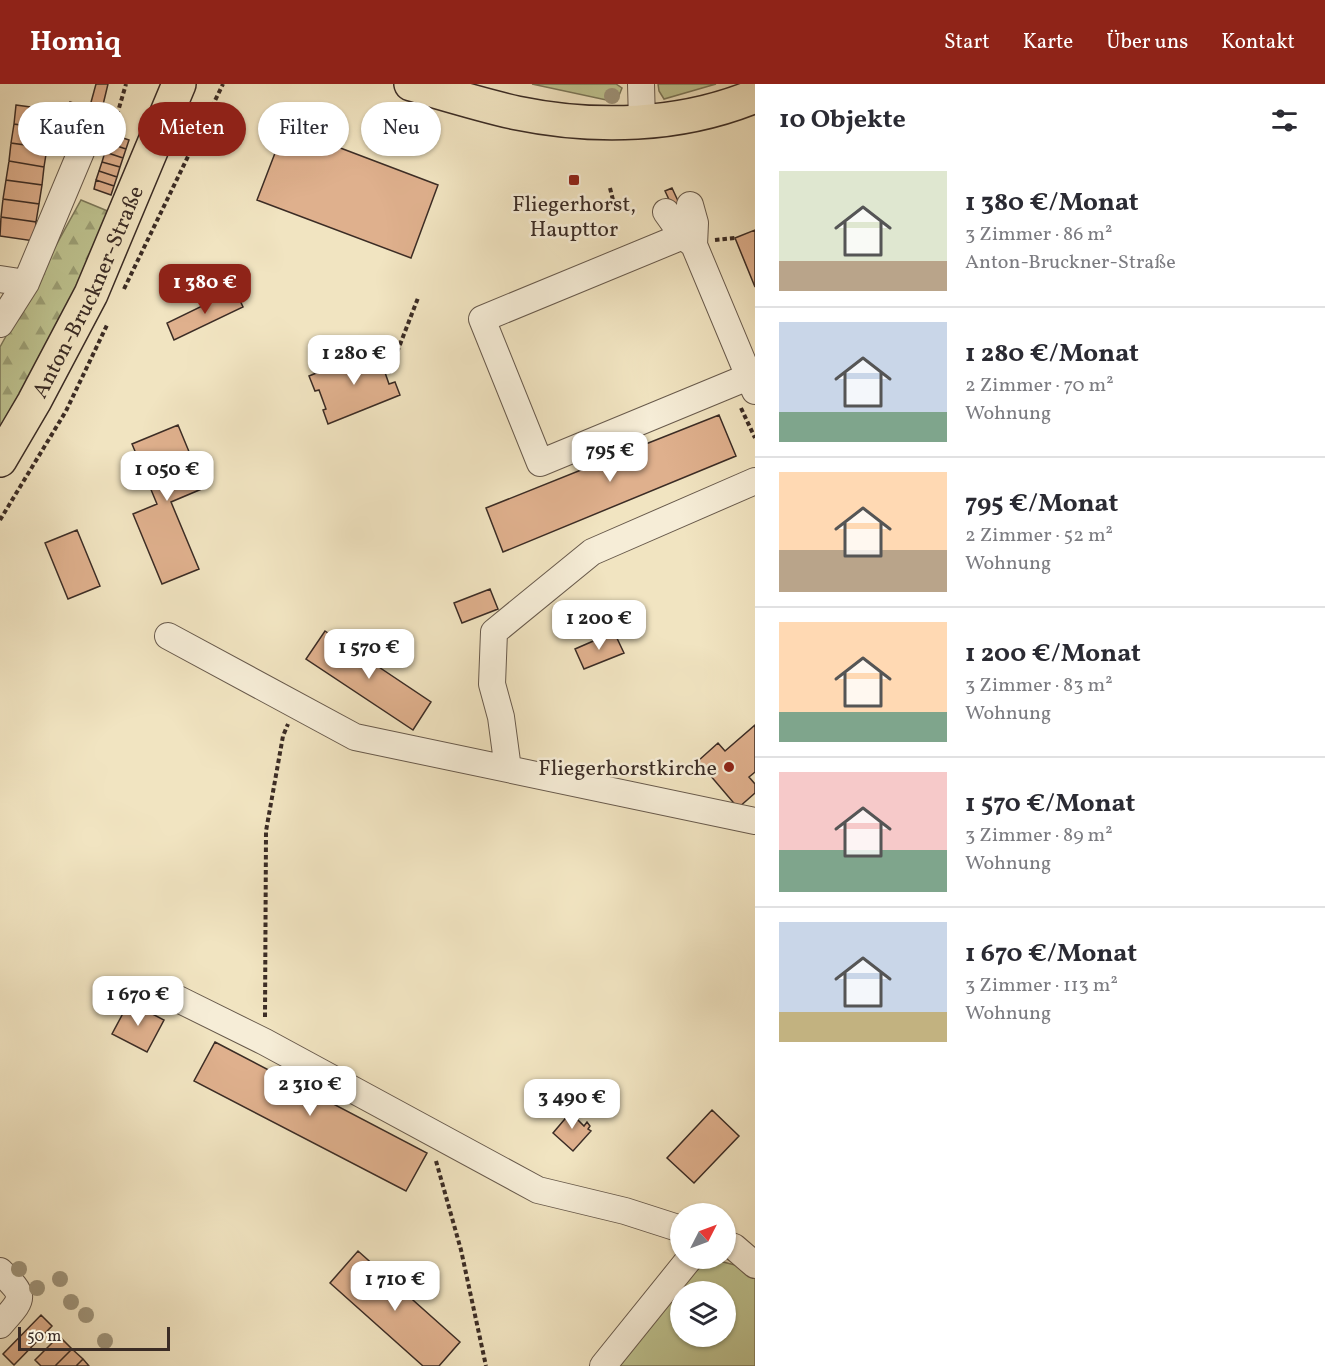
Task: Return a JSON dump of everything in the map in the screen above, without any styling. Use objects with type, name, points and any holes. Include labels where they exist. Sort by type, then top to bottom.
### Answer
[{"type":"main road","name":"Anton-Bruckner-Straße","points":[[0,460],[34,402],[91,294],[179,84]]},
{"type":"main road","points":[[411,84],[518,113],[603,123],[642,122],[753,103]]},
{"type":"street","points":[[641,84],[642,122]]},
{"type":"street","points":[[0,324],[26,283],[79,156]]},
{"type":"street","points":[[666,212],[688,241],[751,384],[540,463],[482,319],[688,241],[696,223],[690,205]]},
{"type":"street","points":[[0,279],[26,283]]},
{"type":"street","points":[[508,769],[501,717],[492,684],[494,632],[592,552],[755,481]]},
{"type":"street","points":[[168,636],[355,737],[755,821]]},
{"type":"street","points":[[178,999],[265,1042],[538,1190],[625,1211],[670,1225]]},
{"type":"street","points":[[736,1249],[755,1265]]},
{"type":"street","points":[[603,1366],[681,1269]]},
{"type":"street","points":[[0,1271],[15,1286],[20,1296],[16,1307],[0,1325]]},
{"type":"path","points":[[120,102],[126,84]]},
{"type":"path","points":[[610,188],[613,200]]},
{"type":"path","points":[[389,373],[418,298]]},
{"type":"path","points":[[265,1042],[266,831],[283,736],[289,721]]},
{"type":"path","points":[[426,1128],[461,1250],[486,1366]]},
{"type":"green space","points":[[532,84],[616,84],[622,88],[618,98],[611,101]]},
{"type":"green space","points":[[658,84],[716,84],[664,99]]},
{"type":"green space","points":[[81,200],[110,212],[70,301],[0,434],[0,347]]},
{"type":"green space","points":[[736,1265],[755,1277],[755,1366],[611,1366],[670,1298],[670,1347],[736,1347],[736,1281],[685,1281],[698,1269],[736,1269]]},
{"type":"building","points":[[96,84],[108,84],[104,102],[91,102]]},
{"type":"building","points":[[16,105],[18,105],[18,125],[14,124]]},
{"type":"building","points":[[14,124],[18,125],[18,144],[11,143]]},
{"type":"building","points":[[11,143],[18,144],[18,156],[46,156],[44,167],[9,161]]},
{"type":"building","points":[[349,151],[438,185],[411,258],[257,200],[274,156],[349,156]]},
{"type":"building","points":[[104,156],[123,158],[120,167],[102,162]]},
{"type":"building","points":[[9,161],[44,167],[42,185],[6,180]]},
{"type":"building","points":[[102,162],[120,167],[117,177],[99,171]]},
{"type":"building","points":[[99,171],[117,177],[114,186],[96,180]]},
{"type":"building","points":[[6,180],[42,185],[39,204],[3,199]]},
{"type":"building","points":[[96,180],[114,186],[111,195],[94,189]]},
{"type":"building","points":[[672,188],[679,203],[672,206],[665,191]]},
{"type":"building","points":[[3,199],[39,204],[36,222],[1,217]]},
{"type":"building","points":[[1,217],[36,222],[34,241],[0,236]]},
{"type":"building","points":[[755,230],[755,287],[735,238]]},
{"type":"building","points":[[235,290],[243,307],[174,340],[167,323]]},
{"type":"building","points":[[381,347],[387,362],[382,364],[389,384],[395,382],[400,395],[328,424],[323,410],[326,409],[319,390],[315,391],[309,376]]},
{"type":"building","points":[[719,415],[736,456],[503,552],[486,508],[596,464],[595,460],[616,451],[618,455]]},
{"type":"building","points":[[178,425],[204,488],[171,502],[199,569],[162,584],[133,514],[157,504],[132,444]]},
{"type":"building","points":[[77,530],[100,586],[68,599],[45,543]]},
{"type":"building","points":[[490,589],[498,609],[462,623],[454,603]]},
{"type":"building","points":[[325,631],[431,702],[413,730],[306,659]]},
{"type":"building","points":[[614,632],[624,653],[584,669],[575,649]]},
{"type":"building","name":"Fliegerhorstkirche","points":[[755,725],[755,772],[749,777],[755,784],[755,793],[738,808],[698,761],[718,743],[725,751]]},
{"type":"building","points":[[129,1002],[164,1020],[147,1052],[112,1034]]},
{"type":"building","points":[[215,1042],[427,1153],[406,1191],[194,1081]]},
{"type":"building","points":[[575,1103],[580,1107],[572,1114],[584,1126],[587,1122],[590,1126],[588,1129],[591,1131],[573,1151],[553,1133],[570,1113],[568,1110]]},
{"type":"building","points":[[712,1110],[739,1136],[694,1183],[667,1158]]},
{"type":"building","points":[[358,1251],[460,1342],[439,1366],[423,1366],[330,1283]]},
{"type":"building","points":[[41,1315],[52,1326],[14,1365],[3,1354]]},
{"type":"building","points":[[59,1336],[72,1349],[55,1366],[41,1366],[35,1360]]},
{"type":"building","points":[[72,1349],[83,1359],[76,1366],[55,1366]]},
{"type":"building","points":[[83,1359],[89,1366],[76,1366]]},
{"type":"place","name":"Fliegerhorst, Haupttor","points":[[574,180]]},
{"type":"place","name":"Fliegerhorstkirche","points":[[729,767]]}]
